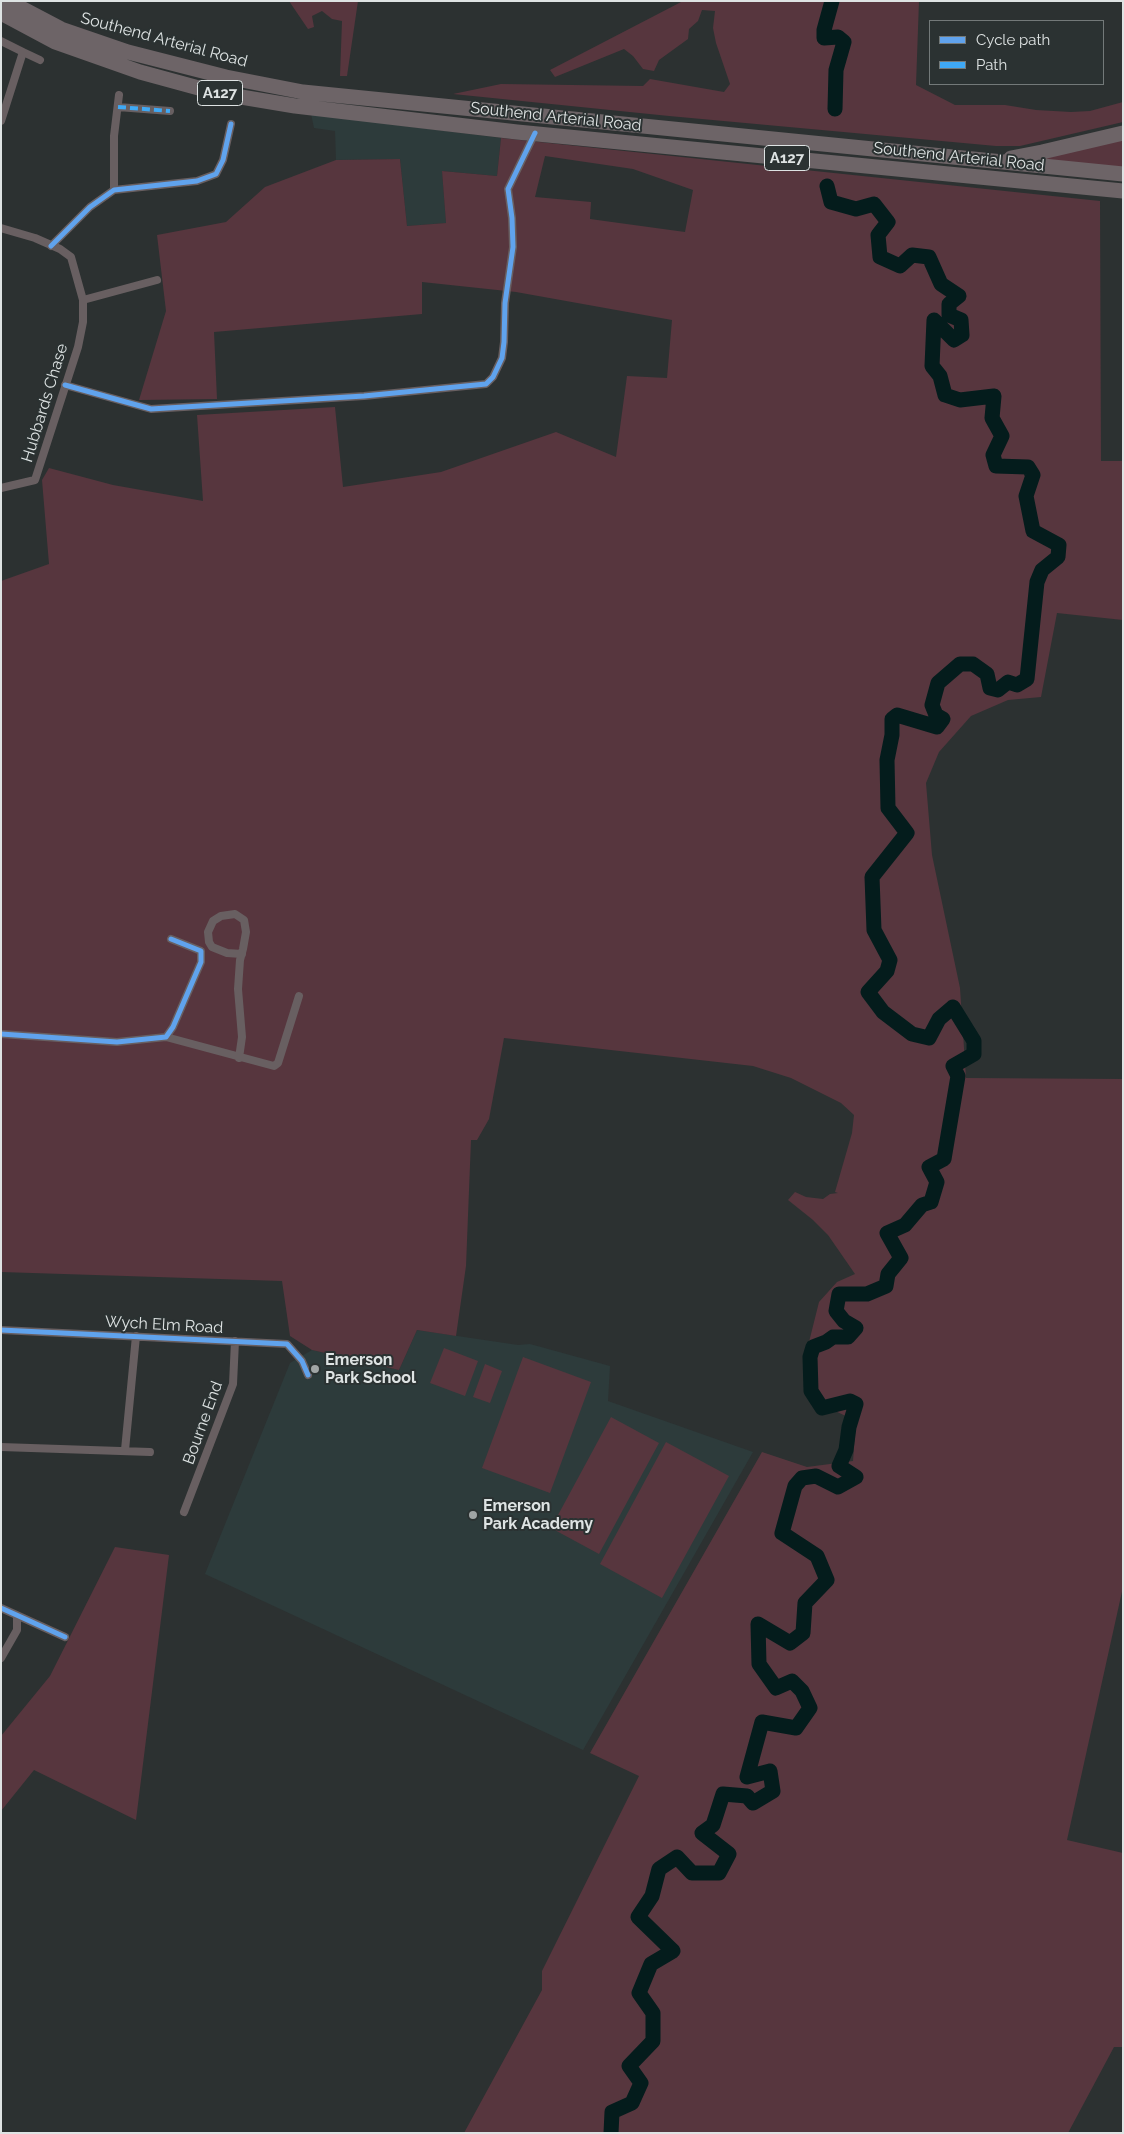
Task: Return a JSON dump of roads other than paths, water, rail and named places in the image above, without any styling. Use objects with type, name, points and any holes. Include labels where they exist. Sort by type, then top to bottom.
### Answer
[{"type":"highway","name":"Southend Arterial Road","points":[[8,1],[61,29],[128,52],[226,77],[304,92],[1123,174]]},
{"type":"highway","name":"Southend Arterial Road","points":[[1,13],[55,42],[140,72],[217,93],[295,106],[535,134],[1123,191]]},
{"type":"highway","points":[[977,159],[1018,157],[1123,133]]},
{"type":"street","points":[[1,41],[40,60]]},
{"type":"street","points":[[1,121],[23,52]]},
{"type":"street","points":[[114,190],[114,136],[119,95]]},
{"type":"street","points":[[118,107],[170,111]]},
{"type":"street","points":[[52,246],[84,212],[114,190],[197,181],[216,174],[222,160],[231,124]]},
{"type":"street","points":[[65,385],[151,409],[364,396],[486,384],[493,377],[502,358],[504,342],[505,302],[513,247],[512,218],[508,190],[535,134]]},
{"type":"street","name":"Hubbards Chase","points":[[1,228],[35,238],[71,257],[83,300],[83,329],[35,480],[1,488]]},
{"type":"street","points":[[83,300],[157,280]]},
{"type":"street","points":[[239,1058],[242,1037],[238,989],[246,932],[244,920],[235,914],[221,916],[213,921],[208,932],[209,942],[212,947],[227,953],[242,954]]},
{"type":"street","points":[[166,1037],[173,1027],[201,962],[201,951],[171,939]]},
{"type":"street","points":[[1,1034],[117,1042],[166,1037],[274,1066],[278,1063],[299,996]]},
{"type":"street","name":"Wych Elm Road","points":[[1,1330],[287,1344],[302,1361],[308,1375]]},
{"type":"street","points":[[125,1450],[136,1336]]},
{"type":"street","name":"Bourne End","points":[[184,1512],[233,1384],[235,1341]]},
{"type":"street","points":[[1,1447],[150,1452]]},
{"type":"street","points":[[1,1608],[64,1637]]},
{"type":"street","points":[[1,1658],[17,1630],[17,1616]]},
{"type":"waterway","points":[[832,1],[824,30],[824,38],[838,37],[844,42],[836,70],[835,109]]},
{"type":"waterway","points":[[611,2133],[612,2112],[632,2103],[641,2083],[629,2066],[653,2041],[653,2013],[639,1993],[651,1964],[673,1951],[638,1917],[652,1896],[659,1869],[677,1857],[692,1873],[719,1873],[729,1854],[702,1833],[713,1825],[723,1794],[747,1796],[753,1803],[773,1791],[770,1771],[747,1777],[762,1722],[796,1728],[810,1708],[802,1691],[792,1681],[776,1688],[759,1664],[758,1624],[790,1643],[803,1633],[805,1603],[827,1580],[817,1556],[782,1533],[795,1486],[802,1478],[816,1476],[838,1487],[856,1477],[839,1466],[846,1450],[849,1427],[856,1404],[850,1401],[822,1408],[811,1391],[810,1357],[813,1347],[833,1337],[848,1337],[856,1328],[844,1321],[836,1311],[839,1294],[867,1294],[886,1286],[888,1274],[901,1258],[887,1233],[905,1225],[922,1205],[931,1202],[937,1182],[929,1167],[944,1159],[958,1076],[953,1066],[974,1054],[974,1041],[953,1007],[939,1019],[929,1038],[912,1034],[883,1012],[868,992],[887,971],[890,960],[874,930],[872,877],[907,833],[888,808],[887,760],[892,735],[892,719],[897,715],[937,727],[943,719],[936,715],[932,705],[938,683],[960,664],[973,664],[987,674],[990,688],[998,690],[1008,682],[1017,685],[1027,679],[1037,582],[1042,570],[1058,557],[1059,545],[1033,531],[1026,496],[1033,475],[1028,467],[996,466],[993,455],[1002,436],[992,418],[994,396],[960,400],[945,395],[940,376],[932,366],[934,320],[954,340],[962,335],[961,320],[949,315],[949,304],[959,296],[941,284],[929,257],[912,255],[900,266],[880,257],[878,235],[888,222],[874,204],[856,209],[831,202],[827,186]]},
{"type":"place","name":"Emerson Park School","points":[[315,1369]]},
{"type":"place","name":"Emerson Park Academy","points":[[473,1515]]}]
